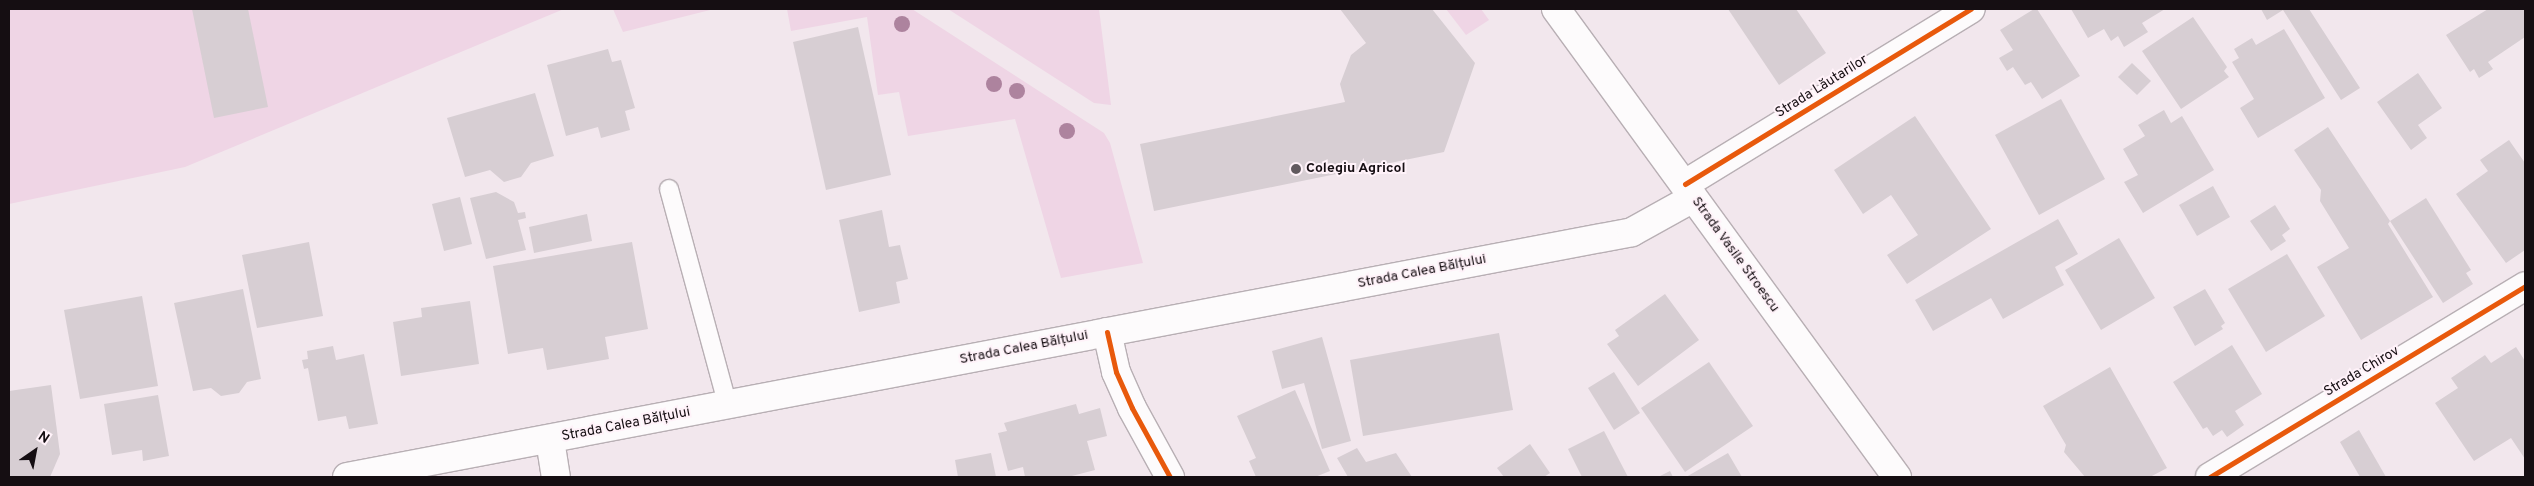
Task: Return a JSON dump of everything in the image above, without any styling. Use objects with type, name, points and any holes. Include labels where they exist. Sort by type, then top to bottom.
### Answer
[{"type":"main road","name":"Strada Vasile Stroescu","points":[[1556,9],[1897,477]]},
{"type":"main road","name":"Strada Lăutarilor","points":[[1689,191],[1971,9]]},
{"type":"main road","name":"Strada Calea Bălțului","points":[[347,477],[550,440],[1632,232],[1689,191]]},
{"type":"main road","name":"Strada Chirov","points":[[2210,477],[2525,286]]},
{"type":"main road","points":[[1107,332],[1116,372],[1170,477]]},
{"type":"main road","points":[[550,440],[556,477]]},
{"type":"lane","points":[[669,189],[728,406]]},
{"type":"shaded area","points":[[9,9],[564,9],[185,167],[9,204]]},
{"type":"shaded area","points":[[613,9],[714,9],[623,32]]},
{"type":"shaded area","points":[[787,9],[912,9],[1104,133],[1110,143],[1143,263],[1061,278],[1015,119],[908,136],[899,92],[878,95],[867,17],[791,31]]},
{"type":"shaded area","points":[[948,9],[1099,9],[1111,105],[1094,103]]},
{"type":"shaded area","points":[[1446,9],[1481,9],[1489,20],[1466,35]]},
{"type":"building","points":[[192,9],[248,9],[268,107],[214,118]]},
{"type":"building","points":[[1340,9],[1432,9],[1475,63],[1444,152],[1154,211],[1140,144],[1345,102],[1340,84],[1351,55],[1366,43]]},
{"type":"building","points":[[1728,9],[1796,9],[1826,53],[1779,85]]},
{"type":"building","points":[[2037,9],[2080,76],[2042,99],[2031,82],[2025,85],[2013,67],[2007,71],[1999,58],[2013,50],[2000,30]]},
{"type":"building","points":[[2071,9],[2165,9],[2142,23],[2148,32],[2124,47],[2118,36],[2111,41],[2104,29],[2088,38]]},
{"type":"building","points":[[2261,9],[2309,9],[2360,88],[2341,100],[2283,10],[2267,20]]},
{"type":"building","points":[[2488,9],[2525,9],[2525,37],[2488,62],[2493,69],[2479,78],[2474,69],[2470,72],[2446,35]]},
{"type":"building","points":[[2193,17],[2227,67],[2224,71],[2229,77],[2181,109],[2142,51]]},
{"type":"building","points":[[858,27],[891,175],[826,190],[793,42]]},
{"type":"building","points":[[2284,29],[2325,98],[2258,138],[2240,108],[2254,99],[2232,62],[2239,58],[2234,49],[2252,38],[2256,45]]},
{"type":"building","points":[[608,49],[612,62],[621,60],[635,108],[625,111],[630,130],[601,138],[598,127],[566,136],[547,65]]},
{"type":"building","points":[[2132,63],[2151,81],[2137,95],[2118,77]]},
{"type":"building","points":[[2418,73],[2442,108],[2418,125],[2427,138],[2411,150],[2377,102]]},
{"type":"building","points":[[535,93],[554,156],[531,163],[521,177],[504,182],[490,170],[465,177],[447,118]]},
{"type":"building","points":[[2061,99],[2105,179],[2039,215],[1995,135]]},
{"type":"building","points":[[2164,110],[2171,123],[2182,116],[2214,170],[2143,213],[2124,182],[2138,175],[2123,149],[2145,136],[2138,125]]},
{"type":"building","points":[[1915,116],[1991,229],[1907,284],[1887,255],[1918,235],[1891,195],[1863,214],[1834,170]]},
{"type":"building","points":[[2328,127],[2390,221],[2388,224],[2433,297],[2361,340],[2317,267],[2349,248],[2320,201],[2321,190],[2294,150]]},
{"type":"building","points":[[2509,140],[2525,163],[2525,250],[2506,263],[2456,194],[2488,171],[2480,160]]},
{"type":"building","points":[[2213,186],[2230,217],[2197,236],[2179,205]]},
{"type":"building","points":[[496,192],[514,202],[518,213],[525,212],[526,218],[518,220],[526,250],[486,259],[470,198]]},
{"type":"building","points":[[460,197],[472,244],[444,251],[432,204]]},
{"type":"building","points":[[2426,198],[2471,270],[2466,273],[2473,284],[2443,303],[2390,221]]},
{"type":"building","points":[[2275,205],[2290,229],[2282,235],[2286,241],[2271,251],[2250,221]]},
{"type":"building","points":[[882,210],[889,247],[900,245],[908,279],[896,282],[900,303],[859,312],[839,220]]},
{"type":"building","points":[[587,214],[592,241],[534,253],[529,227]]},
{"type":"building","points":[[2058,219],[2078,254],[2055,267],[2064,285],[2003,319],[1991,298],[1933,331],[1915,300]]},
{"type":"building","points":[[2119,238],[2155,298],[2101,330],[2065,270]]},
{"type":"building","points":[[309,242],[323,316],[257,328],[242,255]]},
{"type":"building","points":[[632,242],[648,329],[605,337],[609,359],[547,370],[543,348],[508,354],[493,266]]},
{"type":"building","points":[[2287,254],[2325,316],[2266,352],[2228,289]]},
{"type":"building","points":[[243,289],[261,379],[247,382],[239,393],[221,396],[211,388],[193,391],[174,303]]},
{"type":"building","points":[[2205,289],[2225,323],[2221,326],[2223,329],[2195,346],[2173,307]]},
{"type":"building","points":[[1665,294],[1699,340],[1638,386],[1607,344],[1619,336],[1615,330]]},
{"type":"building","points":[[142,296],[158,386],[80,399],[64,310]]},
{"type":"building","points":[[470,301],[479,364],[401,376],[393,322],[422,317],[421,308]]},
{"type":"building","points":[[1499,333],[1513,410],[1363,436],[1350,360]]},
{"type":"building","points":[[1322,337],[1351,441],[1322,449],[1304,383],[1282,389],[1272,351]]},
{"type":"building","points":[[2232,345],[2262,394],[2235,411],[2244,425],[2227,437],[2222,430],[2213,436],[2207,427],[2203,429],[2173,382]]},
{"type":"building","points":[[333,346],[336,360],[364,354],[378,424],[349,429],[346,416],[318,421],[308,368],[304,369],[302,360],[308,359],[307,351]]},
{"type":"building","points":[[2516,347],[2525,361],[2525,459],[2511,438],[2474,461],[2435,403],[2458,388],[2451,378],[2485,355],[2491,363]]},
{"type":"building","points":[[1709,362],[1753,426],[1685,472],[1641,408]]},
{"type":"building","points":[[2110,367],[2167,468],[2150,477],[2085,477],[2064,452],[2066,445],[2043,406]]},
{"type":"building","points":[[1614,372],[1640,413],[1614,430],[1588,388]]},
{"type":"building","points":[[51,385],[60,454],[50,477],[9,477],[9,391]]},
{"type":"building","points":[[1295,390],[1330,471],[1315,477],[1256,477],[1249,461],[1256,458],[1237,416]]},
{"type":"building","points":[[158,395],[169,456],[143,461],[142,450],[112,455],[104,404]]},
{"type":"building","points":[[1076,404],[1079,414],[1100,408],[1107,436],[1087,441],[1095,470],[1068,477],[1025,477],[1023,467],[1008,471],[998,433],[1007,431],[1004,423]]},
{"type":"building","points":[[2359,430],[2386,477],[2360,477],[2340,442]]},
{"type":"building","points":[[1604,431],[1628,477],[1582,477],[1568,449]]},
{"type":"building","points":[[1530,444],[1550,473],[1544,477],[1504,477],[1497,468]]},
{"type":"building","points":[[1357,448],[1366,462],[1396,453],[1412,477],[1348,477],[1337,458]]},
{"type":"building","points":[[991,453],[996,477],[958,477],[955,460]]},
{"type":"building","points":[[1728,453],[1742,477],[1686,477]]},
{"type":"building","points":[[1670,471],[1673,477],[1658,477]]},
{"type":"cycle path","points":[[1685,184],[1971,9]]},
{"type":"cycle path","points":[[2210,477],[2525,286]]},
{"type":"cycle path","points":[[1107,332],[1116,372],[1132,408],[1170,477]]},
{"type":"place","name":"Colegiu Agricol","points":[[1296,169]]}]
